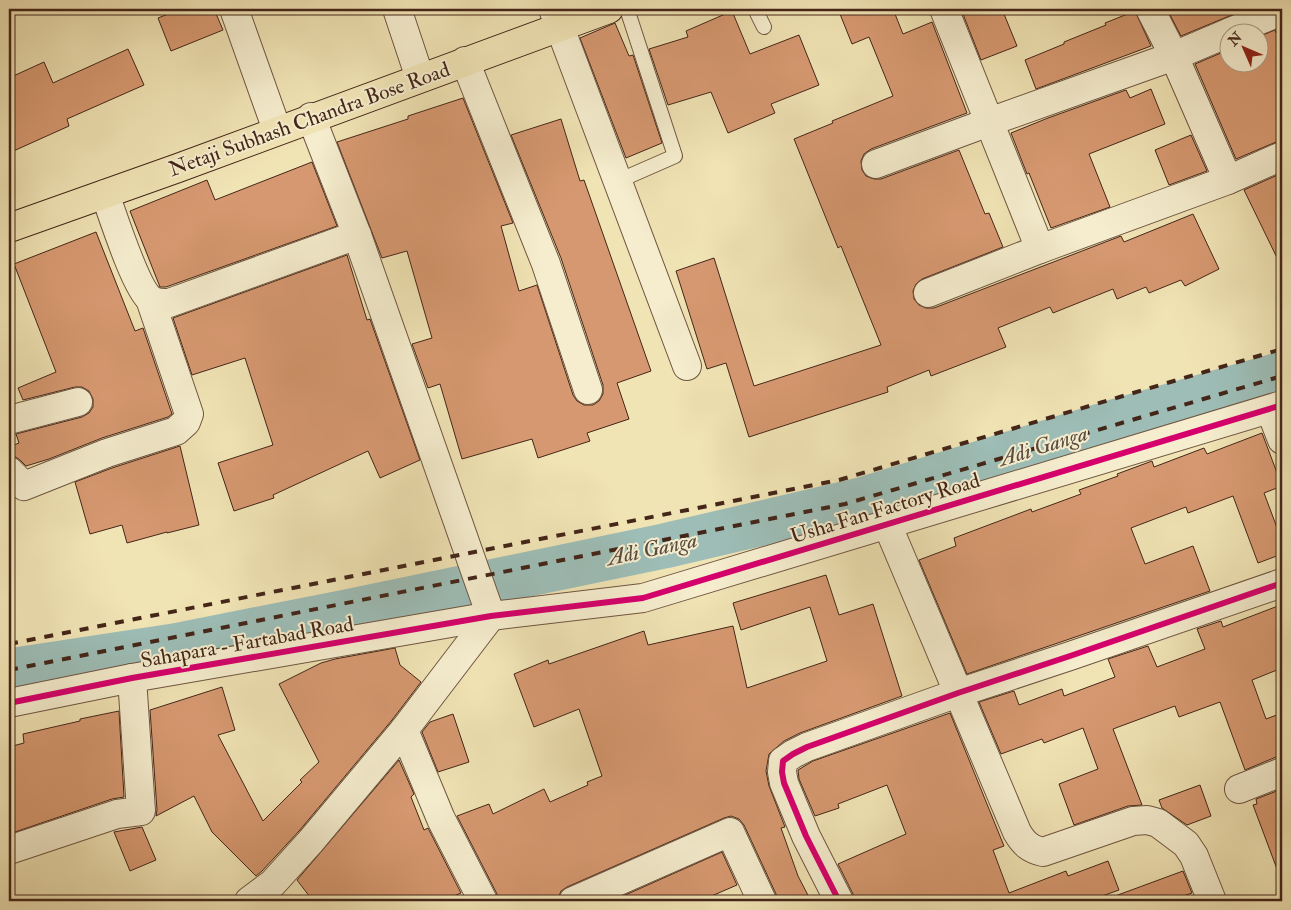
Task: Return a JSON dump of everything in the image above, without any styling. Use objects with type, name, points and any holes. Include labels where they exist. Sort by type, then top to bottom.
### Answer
[{"type":"main road","name":"Netaji Subhash Chandra Bose Road","points":[[9,228],[465,62],[557,18],[609,9]]},
{"type":"street","points":[[234,9],[277,130]]},
{"type":"street","points":[[397,9],[420,78]]},
{"type":"street","points":[[944,9],[1040,249]]},
{"type":"street","points":[[1150,9],[1174,56],[1228,180]]},
{"type":"street","points":[[1256,22],[1282,11]]},
{"type":"street","points":[[557,18],[687,366]]},
{"type":"street","points":[[876,164],[1174,56],[1218,38]]},
{"type":"street","points":[[465,62],[546,264],[588,390]]},
{"type":"street","points":[[249,901],[273,883],[311,841],[404,730],[491,616],[357,235],[311,117]]},
{"type":"street","points":[[928,293],[1040,249],[1228,180],[1282,156]]},
{"type":"street","points":[[9,471],[24,486],[107,453],[176,431],[186,422],[189,414],[150,299],[139,284],[105,194]]},
{"type":"street","points":[[150,299],[160,303],[169,303],[357,235]]},
{"type":"street","points":[[9,420],[78,402]]},
{"type":"street","points":[[1276,407],[1282,440]]},
{"type":"street","name":"Usha Fan Factory Road","points":[[491,616],[643,598],[1276,407]]},
{"type":"street","points":[[887,524],[1017,832],[1024,843],[1033,849],[1043,852],[1133,821],[1148,820],[1158,823],[1186,844],[1194,856],[1212,901]]},
{"type":"street","points":[[838,901],[806,836],[784,783],[783,761],[807,747],[1282,582]]},
{"type":"street","name":"Sahapara - Fartabad Road","points":[[9,703],[132,678],[491,616]]},
{"type":"street","points":[[9,850],[118,814],[141,811],[132,678]]},
{"type":"street","points":[[404,730],[441,819],[483,901]]},
{"type":"street","points":[[1239,789],[1282,772]]},
{"type":"street","points":[[572,901],[730,832],[762,901]]},
{"type":"lane","points":[[618,181],[675,156],[627,9]]},
{"type":"lane","points":[[755,9],[764,27]]},
{"type":"building","points":[[181,9],[214,9],[223,30],[171,51],[158,18]]},
{"type":"building","points":[[854,9],[893,9],[903,34],[932,22],[967,113],[871,149],[864,154],[861,161],[862,170],[866,176],[881,179],[959,150],[985,214],[989,213],[1003,247],[922,279],[916,284],[913,291],[914,299],[919,305],[926,308],[934,308],[1121,236],[1124,242],[1193,214],[1219,269],[1185,286],[1181,280],[1149,293],[1146,287],[1117,299],[1113,289],[1053,313],[1050,307],[998,328],[1006,347],[931,376],[929,370],[887,387],[888,392],[749,437],[726,363],[707,369],[676,271],[714,258],[754,386],[881,345],[841,246],[838,248],[794,139],[893,96],[869,37],[852,44],[840,14]]},
{"type":"building","points":[[961,9],[1002,9],[1017,46],[981,60]]},
{"type":"building","points":[[1167,9],[1246,9],[1181,36]]},
{"type":"building","points":[[732,11],[750,54],[799,35],[819,85],[771,104],[775,113],[728,133],[711,92],[668,105],[649,49],[688,37],[686,31]]},
{"type":"building","points":[[1135,11],[1151,46],[1036,89],[1025,60]]},
{"type":"building","points":[[615,23],[629,56],[633,55],[662,143],[626,158],[580,38]]},
{"type":"building","points":[[1275,30],[1276,33],[1282,30],[1282,141],[1236,159],[1195,64],[1218,54],[1218,72],[1268,72],[1268,33]]},
{"type":"building","points":[[128,49],[144,85],[67,119],[69,126],[9,153],[9,78],[44,62],[53,83]]},
{"type":"building","points":[[1151,89],[1165,124],[1089,154],[1110,207],[1051,228],[1011,133],[1126,90],[1130,98]]},
{"type":"building","points":[[463,98],[513,223],[501,226],[519,291],[537,285],[573,395],[577,401],[584,405],[593,405],[599,401],[603,394],[603,385],[561,258],[511,135],[561,119],[580,181],[584,180],[651,371],[617,383],[629,419],[587,433],[590,441],[538,458],[532,439],[462,459],[440,384],[428,388],[412,344],[432,338],[407,251],[382,258],[337,142],[408,119],[408,116]]},
{"type":"building","points":[[1191,135],[1207,171],[1169,185],[1155,150]]},
{"type":"building","points":[[312,162],[337,226],[166,287],[160,287],[130,211],[207,180],[215,200]]},
{"type":"building","points":[[1282,173],[1282,268],[1244,190]]},
{"type":"building","points":[[96,232],[135,331],[143,328],[172,414],[26,466],[14,456],[9,456],[9,447],[19,443],[16,434],[82,417],[89,413],[93,407],[93,399],[89,391],[82,387],[75,387],[23,400],[18,388],[56,372],[14,264]]},
{"type":"building","points":[[347,255],[367,320],[370,319],[420,460],[380,478],[368,451],[273,495],[274,498],[234,511],[218,463],[273,445],[245,358],[192,375],[173,318]]},
{"type":"building","points":[[1262,433],[1282,486],[1264,493],[1282,541],[1282,554],[1258,563],[1233,496],[1188,513],[1186,507],[1131,528],[1145,564],[1193,546],[1210,591],[967,674],[919,560],[956,546],[954,538],[1031,509],[1032,512],[1081,494],[1079,490],[1152,461],[1154,467],[1204,448],[1207,454]]},
{"type":"building","points":[[180,446],[199,525],[127,543],[122,525],[90,534],[75,482]]},
{"type":"building","points":[[826,575],[839,615],[873,604],[902,696],[800,733],[784,741],[769,754],[766,771],[769,786],[785,827],[781,828],[798,876],[811,901],[777,901],[776,894],[744,825],[739,819],[731,816],[567,887],[561,891],[559,896],[547,901],[499,901],[457,816],[489,804],[493,814],[544,789],[550,802],[588,785],[587,782],[602,776],[579,709],[534,727],[514,674],[548,660],[549,664],[644,631],[648,645],[733,626],[747,688],[827,661],[810,607],[741,630],[733,603]]},
{"type":"building","points":[[1278,606],[1282,616],[1282,668],[1252,680],[1266,719],[1282,713],[1282,757],[1276,757],[1245,770],[1220,702],[1179,717],[1175,706],[1113,729],[1142,805],[1128,806],[1074,825],[1059,784],[1098,769],[1083,728],[1044,743],[1042,739],[1001,754],[979,702],[1014,691],[1019,705],[1062,689],[1064,696],[1115,677],[1108,659],[1148,646],[1157,667],[1205,649],[1197,629],[1221,621],[1223,627]]},
{"type":"building","points":[[395,648],[400,665],[421,682],[392,720],[299,831],[256,876],[212,832],[194,796],[156,816],[150,710],[222,687],[235,730],[218,735],[263,821],[319,762],[279,684],[321,663]]},
{"type":"building","points":[[119,711],[124,797],[112,799],[9,834],[9,747],[24,743],[23,734]]},
{"type":"building","points":[[950,713],[1004,846],[993,850],[1009,893],[1066,871],[1068,876],[1108,861],[1119,890],[1088,901],[855,901],[838,864],[906,834],[887,785],[838,804],[839,808],[815,816],[799,779],[798,770],[813,761]]},
{"type":"building","points":[[453,714],[469,762],[438,772],[422,732],[430,722]]},
{"type":"building","points":[[399,760],[414,794],[411,797],[424,830],[428,828],[461,893],[442,901],[313,901],[297,880]]},
{"type":"building","points":[[1200,785],[1211,816],[1187,825],[1162,808],[1159,800]]},
{"type":"building","points":[[1282,789],[1282,876],[1280,877],[1253,805],[1257,804],[1256,799]]},
{"type":"building","points":[[142,827],[156,860],[130,871],[114,832]]},
{"type":"building","points":[[722,852],[737,885],[700,901],[614,900]]},
{"type":"building","points":[[1183,871],[1192,893],[1169,901],[1108,901],[1107,899]]},
{"type":"waterway","name":"Adi Ganga","points":[[9,671],[174,646],[664,546],[861,500],[1117,421],[1282,374]]},
{"type":"railway","points":[[9,644],[839,480],[1282,349]]},
{"type":"railway","points":[[9,670],[845,504],[1282,376]]},
{"type":"cycle path","points":[[9,703],[132,678],[491,616],[643,598],[1282,405]]},
{"type":"cycle path","points":[[839,901],[806,836],[784,783],[783,761],[807,747],[958,693],[1282,583]]}]
